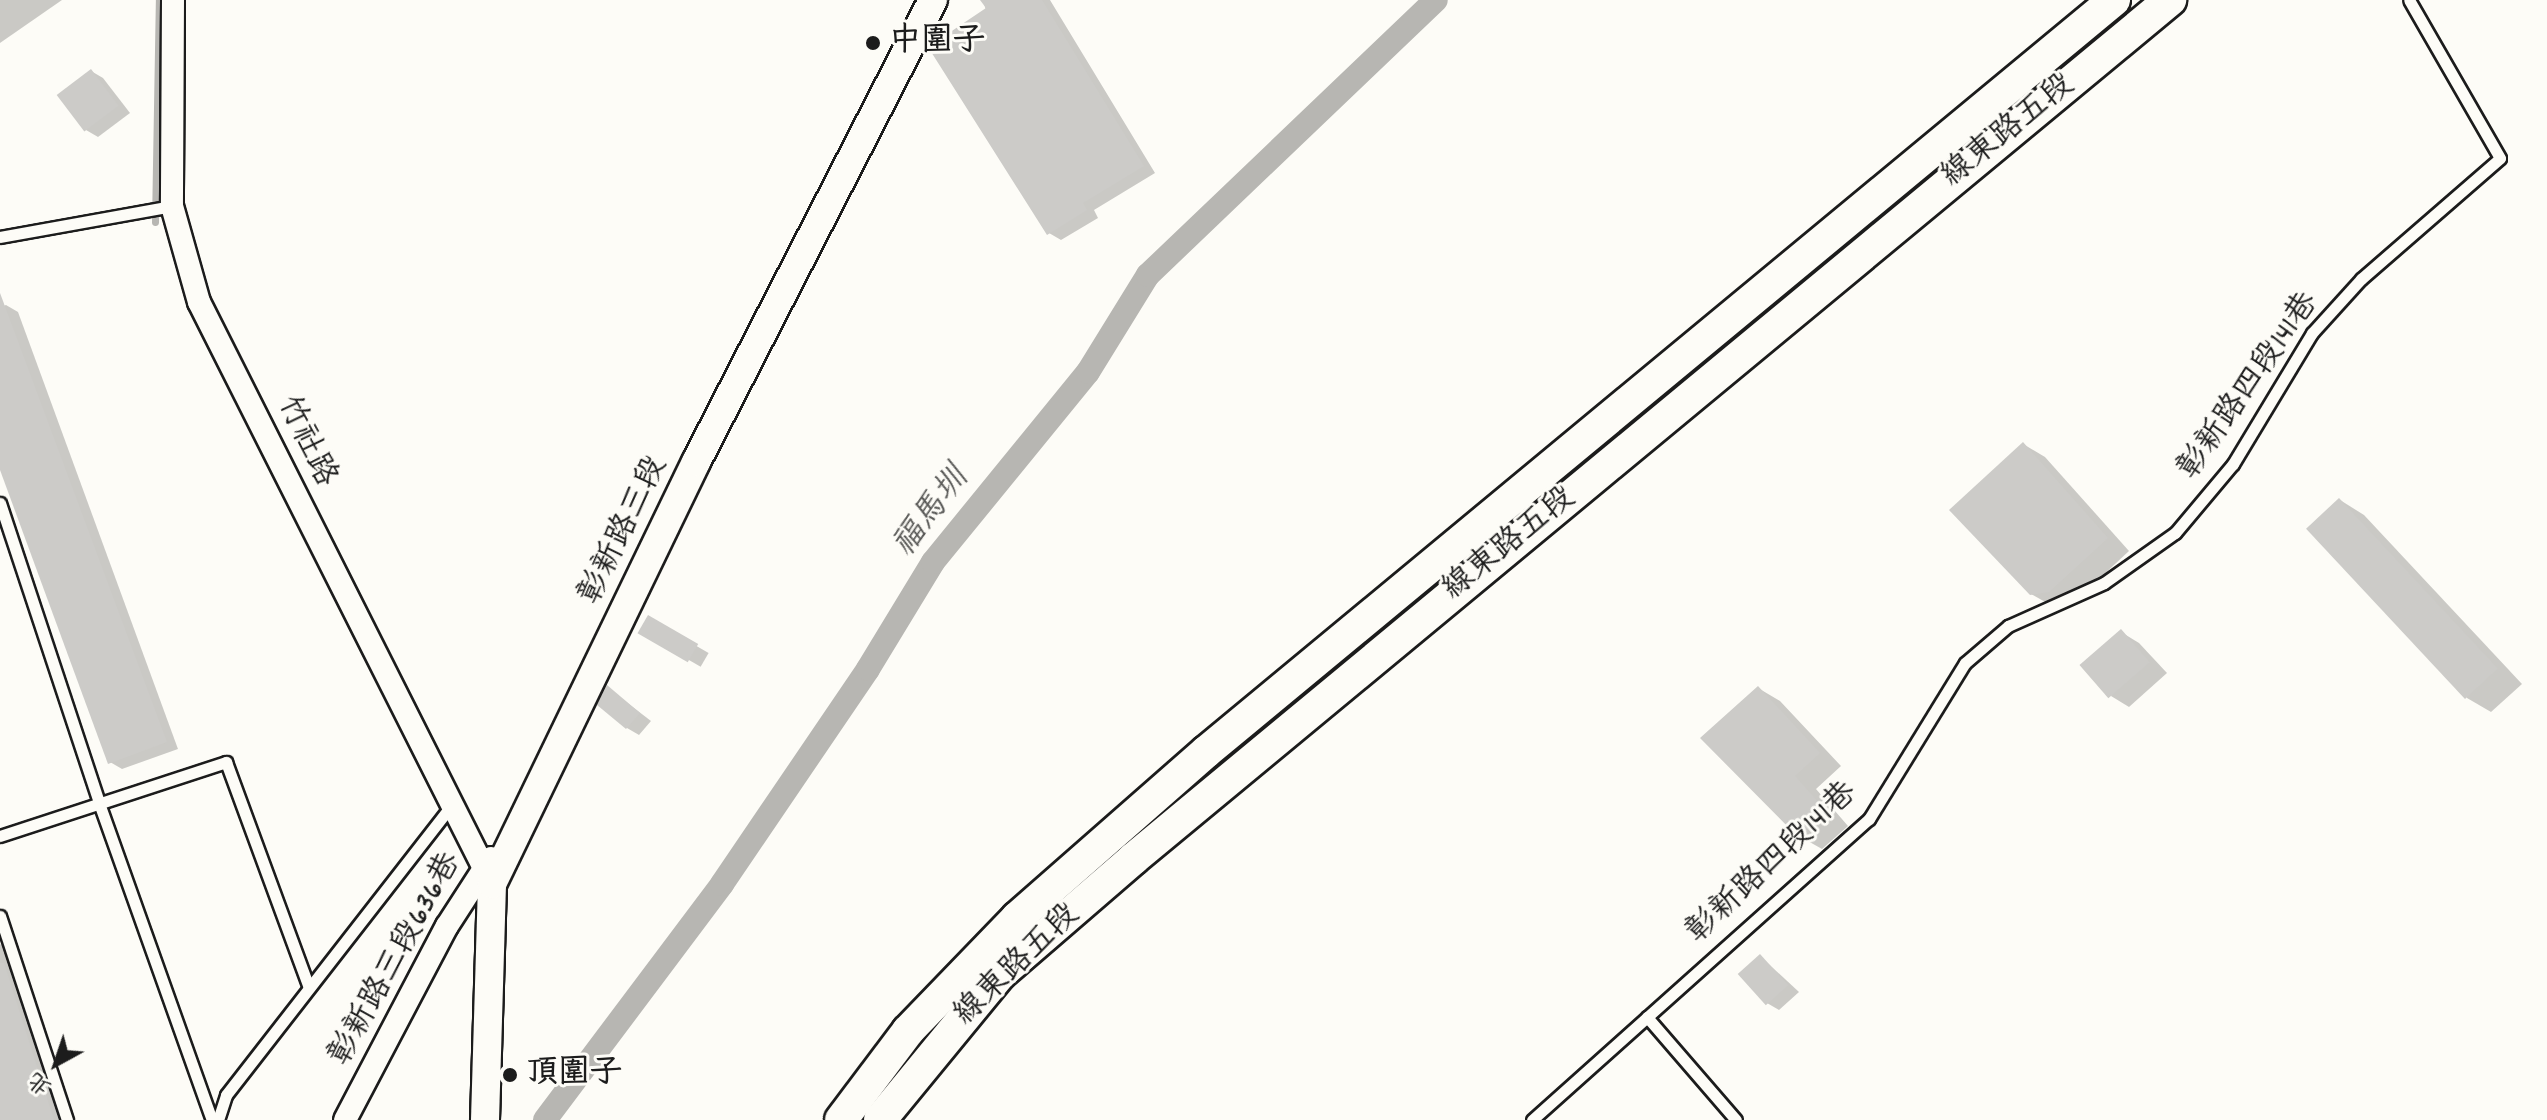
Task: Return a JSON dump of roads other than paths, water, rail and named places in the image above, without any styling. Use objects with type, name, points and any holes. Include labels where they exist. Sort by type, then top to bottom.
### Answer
[{"type":"main road","name":"線東路五段","points":[[841,1120],[908,1031],[1017,918],[1206,752],[2114,0]]},
{"type":"main road","name":"線東路五段","points":[[880,1120],[1000,974],[1111,878],[2170,0]]},
{"type":"street","name":"竹社路","points":[[173,0],[172,206],[199,302],[488,875]]},
{"type":"street","name":"彰新路三段","points":[[485,1120],[488,875],[512,838],[696,462],[933,0]]},
{"type":"street","name":"彰新路三段636巷","points":[[345,1120],[488,875]]},
{"type":"lane","name":"彰新路四段141巷","points":[[1532,1120],[1869,819],[1965,663],[2008,626],[2104,583],[2175,533],[2233,464],[2312,333],[2361,279],[2500,158],[2409,0]]},
{"type":"lane","points":[[0,237],[172,206]]},
{"type":"lane","points":[[0,503],[99,803],[215,1120]]},
{"type":"lane","points":[[0,836],[226,762],[309,987]]},
{"type":"lane","points":[[215,1120],[226,1095],[451,806]]},
{"type":"lane","points":[[0,916],[67,1120]]},
{"type":"lane","points":[[1647,1017],[1736,1120]]},
{"type":"waterway","points":[[155,222],[159,0]]},
{"type":"waterway","name":"福馬圳","points":[[545,1120],[722,884],[868,669],[933,562],[1088,372],[1148,275],[1436,0]]},
{"type":"place","name":"中圍子","points":[[873,43]]},
{"type":"place","name":"頂圍子","points":[[510,1075]]}]
